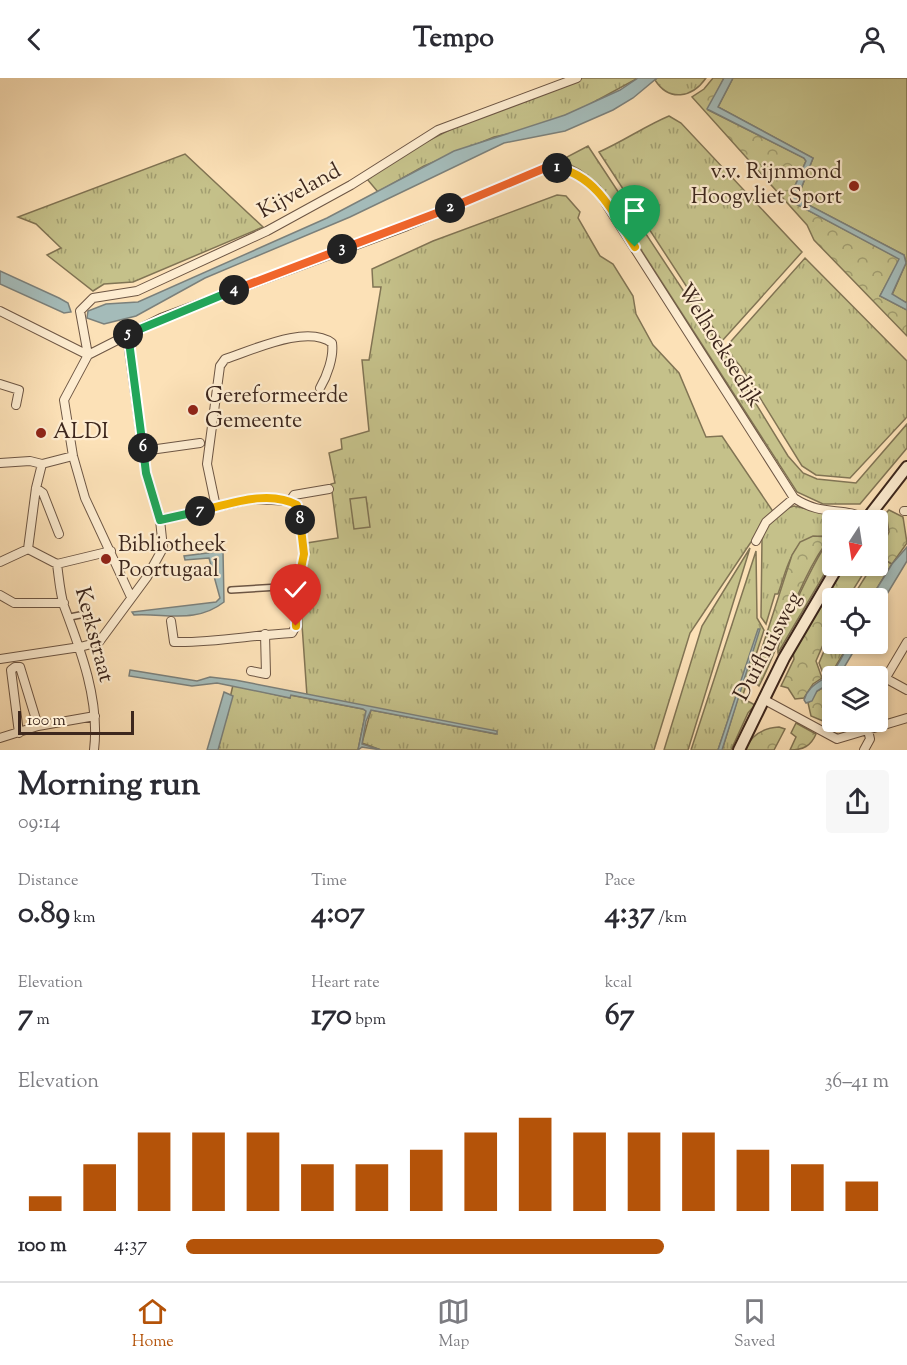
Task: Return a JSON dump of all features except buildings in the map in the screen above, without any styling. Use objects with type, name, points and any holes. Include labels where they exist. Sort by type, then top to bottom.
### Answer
[{"type":"main road","points":[[874,510],[907,467]]},
{"type":"main road","name":"Duifhuisweg","points":[[739,750],[801,626],[832,576]]},
{"type":"street","name":"Kijveland","points":[[88,355],[80,311],[93,298],[137,291],[309,209],[438,130],[577,78]]},
{"type":"street","name":"Welhoeksedijk","points":[[88,355],[161,318],[407,226],[545,168],[565,169],[588,181],[607,204],[794,498]]},
{"type":"street","points":[[0,311],[88,355],[64,400],[73,456],[85,498],[131,597]]},
{"type":"street","points":[[0,659],[99,642],[147,577],[163,548],[160,520],[146,473],[127,335]]},
{"type":"street","points":[[216,507],[207,464],[220,366],[225,359],[301,335],[324,337],[332,343],[333,348],[326,376],[320,388]]},
{"type":"street","points":[[0,384],[19,390],[16,405]]},
{"type":"street","points":[[143,451],[200,443]]},
{"type":"street","points":[[0,463],[30,461],[42,464],[73,456]]},
{"type":"street","points":[[28,549],[36,488],[42,464]]},
{"type":"street","points":[[36,488],[43,493],[59,534]]},
{"type":"street","points":[[290,501],[294,495],[328,489]]},
{"type":"street","points":[[756,541],[766,522],[794,498],[807,507],[827,510]]},
{"type":"street","points":[[160,520],[252,499],[290,501],[297,505],[304,554],[296,586],[296,626],[292,633],[223,638],[209,643],[174,642],[171,621]]},
{"type":"street","points":[[28,549],[57,564],[111,551]]},
{"type":"street","points":[[0,562],[28,549]]},
{"type":"street","name":"Kerkstraat","points":[[57,564],[64,604],[80,647],[95,716],[94,750]]},
{"type":"street","points":[[231,590],[296,586]]},
{"type":"street","points":[[0,595],[14,603],[64,604]]},
{"type":"street","points":[[70,617],[85,614],[90,617]]},
{"type":"street","points":[[250,671],[266,674],[265,634]]},
{"type":"street","points":[[888,673],[907,642]]},
{"type":"street","points":[[19,733],[11,670],[15,667],[20,667],[38,726]]},
{"type":"street","points":[[888,680],[907,690]]},
{"type":"street","points":[[764,699],[822,731]]},
{"type":"street","points":[[0,738],[38,726],[95,716]]},
{"type":"street","points":[[888,724],[907,718]]},
{"type":"street","points":[[824,732],[837,739],[861,732]]},
{"type":"street","points":[[864,750],[870,739],[868,732]]},
{"type":"green space","points":[[582,78],[638,78],[583,108],[534,128],[494,137],[424,166],[378,192],[367,179],[414,148],[457,126]]},
{"type":"green space","points":[[657,78],[706,78],[694,90],[680,95],[667,92],[655,80]]},
{"type":"green space","points":[[713,78],[724,78],[708,110],[806,161],[790,197],[796,204],[900,259],[880,296],[907,310],[907,336],[814,240],[807,225],[692,97],[704,89]]},
{"type":"green space","name":"v.v. Rijnmond Hoogvliet Sport","points":[[733,78],[907,78],[907,303],[892,295],[906,263],[904,255],[797,199],[813,158],[718,107]]},
{"type":"green space","points":[[669,116],[681,123],[802,252],[722,341],[599,152]]},
{"type":"green space","points":[[588,146],[731,363],[788,456],[803,473],[817,479],[856,483],[907,424],[907,448],[860,504],[823,504],[797,492],[600,186],[580,170],[565,162],[567,157]]},
{"type":"green space","points":[[185,154],[263,227],[133,282],[104,284],[93,291],[47,255],[61,248],[36,224],[18,217]]},
{"type":"green space","points":[[557,195],[566,196],[580,212],[578,218],[600,256],[613,264],[633,296],[636,314],[653,345],[679,373],[706,437],[722,436],[774,513],[753,539],[690,633],[654,750],[381,750],[362,743],[371,710],[496,734],[307,696],[300,596],[307,543],[338,538],[331,484],[335,483],[329,453],[342,449],[341,439],[369,431],[362,360],[369,360],[381,287],[373,287],[372,269],[433,241]]},
{"type":"green space","points":[[805,258],[907,361],[907,417],[850,478],[816,475],[802,466],[741,367],[725,348]]},
{"type":"green space","points":[[366,497],[370,527],[354,529],[350,499]]},
{"type":"green space","points":[[794,506],[822,513],[822,536],[808,539],[794,552],[778,594],[775,594],[766,624],[761,617],[762,538],[766,527],[783,510]]},
{"type":"green space","points":[[888,511],[903,517],[907,543],[892,564],[888,562]]},
{"type":"green space","points":[[813,536],[822,536],[822,549],[801,588],[759,686],[752,679],[792,555],[800,542]]},
{"type":"green space","points":[[750,548],[688,750],[664,750],[702,626]]},
{"type":"green space","points":[[756,551],[757,618],[764,630],[742,698],[755,705],[748,713],[731,750],[722,750],[759,629],[718,750],[691,750]]},
{"type":"green space","points":[[822,551],[823,576],[778,653],[783,631]]},
{"type":"green space","points":[[838,576],[862,576],[854,588],[831,588]]},
{"type":"green space","points":[[866,576],[885,576],[877,588],[858,588]]},
{"type":"green space","points":[[822,603],[822,647],[816,661],[822,678],[813,684],[804,698],[795,699],[788,688],[781,686],[794,659],[793,651]]},
{"type":"green space","points":[[823,654],[843,654],[836,666],[822,666],[822,671],[819,663]]},
{"type":"green space","points":[[233,685],[290,698],[290,695],[363,709],[366,711],[358,750],[218,750]]},
{"type":"green space","points":[[822,688],[822,721],[811,716],[808,703]]},
{"type":"green space","points":[[796,723],[816,734],[812,742],[806,746],[790,750],[796,737],[791,733]]},
{"type":"green space","points":[[779,727],[785,729],[774,750],[745,750],[758,733]]},
{"type":"water","points":[[638,78],[657,78],[633,98],[613,110],[565,131],[504,143],[350,217],[205,278],[136,316],[104,324],[87,318],[88,311],[106,304],[138,302],[327,218],[454,151],[565,115],[620,90]]},
{"type":"water","points":[[724,78],[733,78],[718,107],[813,158],[797,199],[904,255],[906,263],[892,294],[907,303],[907,310],[880,296],[899,259],[796,204],[790,197],[806,161],[804,158],[707,109]]},
{"type":"water","points":[[0,271],[68,303],[71,312],[64,313],[0,284]]},
{"type":"water","points":[[907,547],[907,561],[888,592],[888,588],[877,588],[885,576],[888,576],[892,564]]},
{"type":"water","points":[[223,551],[224,602],[213,609],[192,615],[134,615],[132,612],[216,602],[220,598],[209,558],[185,560],[184,556]]},
{"type":"water","points":[[758,629],[760,629],[722,750],[718,750]]},
{"type":"water","points":[[844,654],[852,654],[845,666],[837,666]]},
{"type":"water","points":[[130,670],[197,681],[210,677],[235,680],[497,731],[497,734],[371,710],[366,721],[362,744],[381,750],[362,747],[358,750],[366,711],[363,709],[291,695],[290,698],[217,683],[192,686],[129,676]]},
{"type":"water","points":[[822,679],[822,688],[817,691],[812,701],[806,703],[804,700],[806,695]]},
{"type":"water","points":[[224,692],[233,696],[218,750],[207,750]]},
{"type":"place","name":"v.v. Rijnmond Hoogvliet Sport","points":[[854,186]]},
{"type":"place","name":"Gereformeerde Gemeente","points":[[193,410]]},
{"type":"place","name":"ALDI","points":[[41,433]]},
{"type":"place","name":"Bibliotheek Poortugaal","points":[[106,559]]},
{"type":"route","points":[[296,626],[296,586],[304,554],[297,505],[290,501],[252,499],[160,520],[146,473],[127,335],[161,318],[407,226],[548,167],[573,171],[588,181],[601,196],[635,247]]}]
